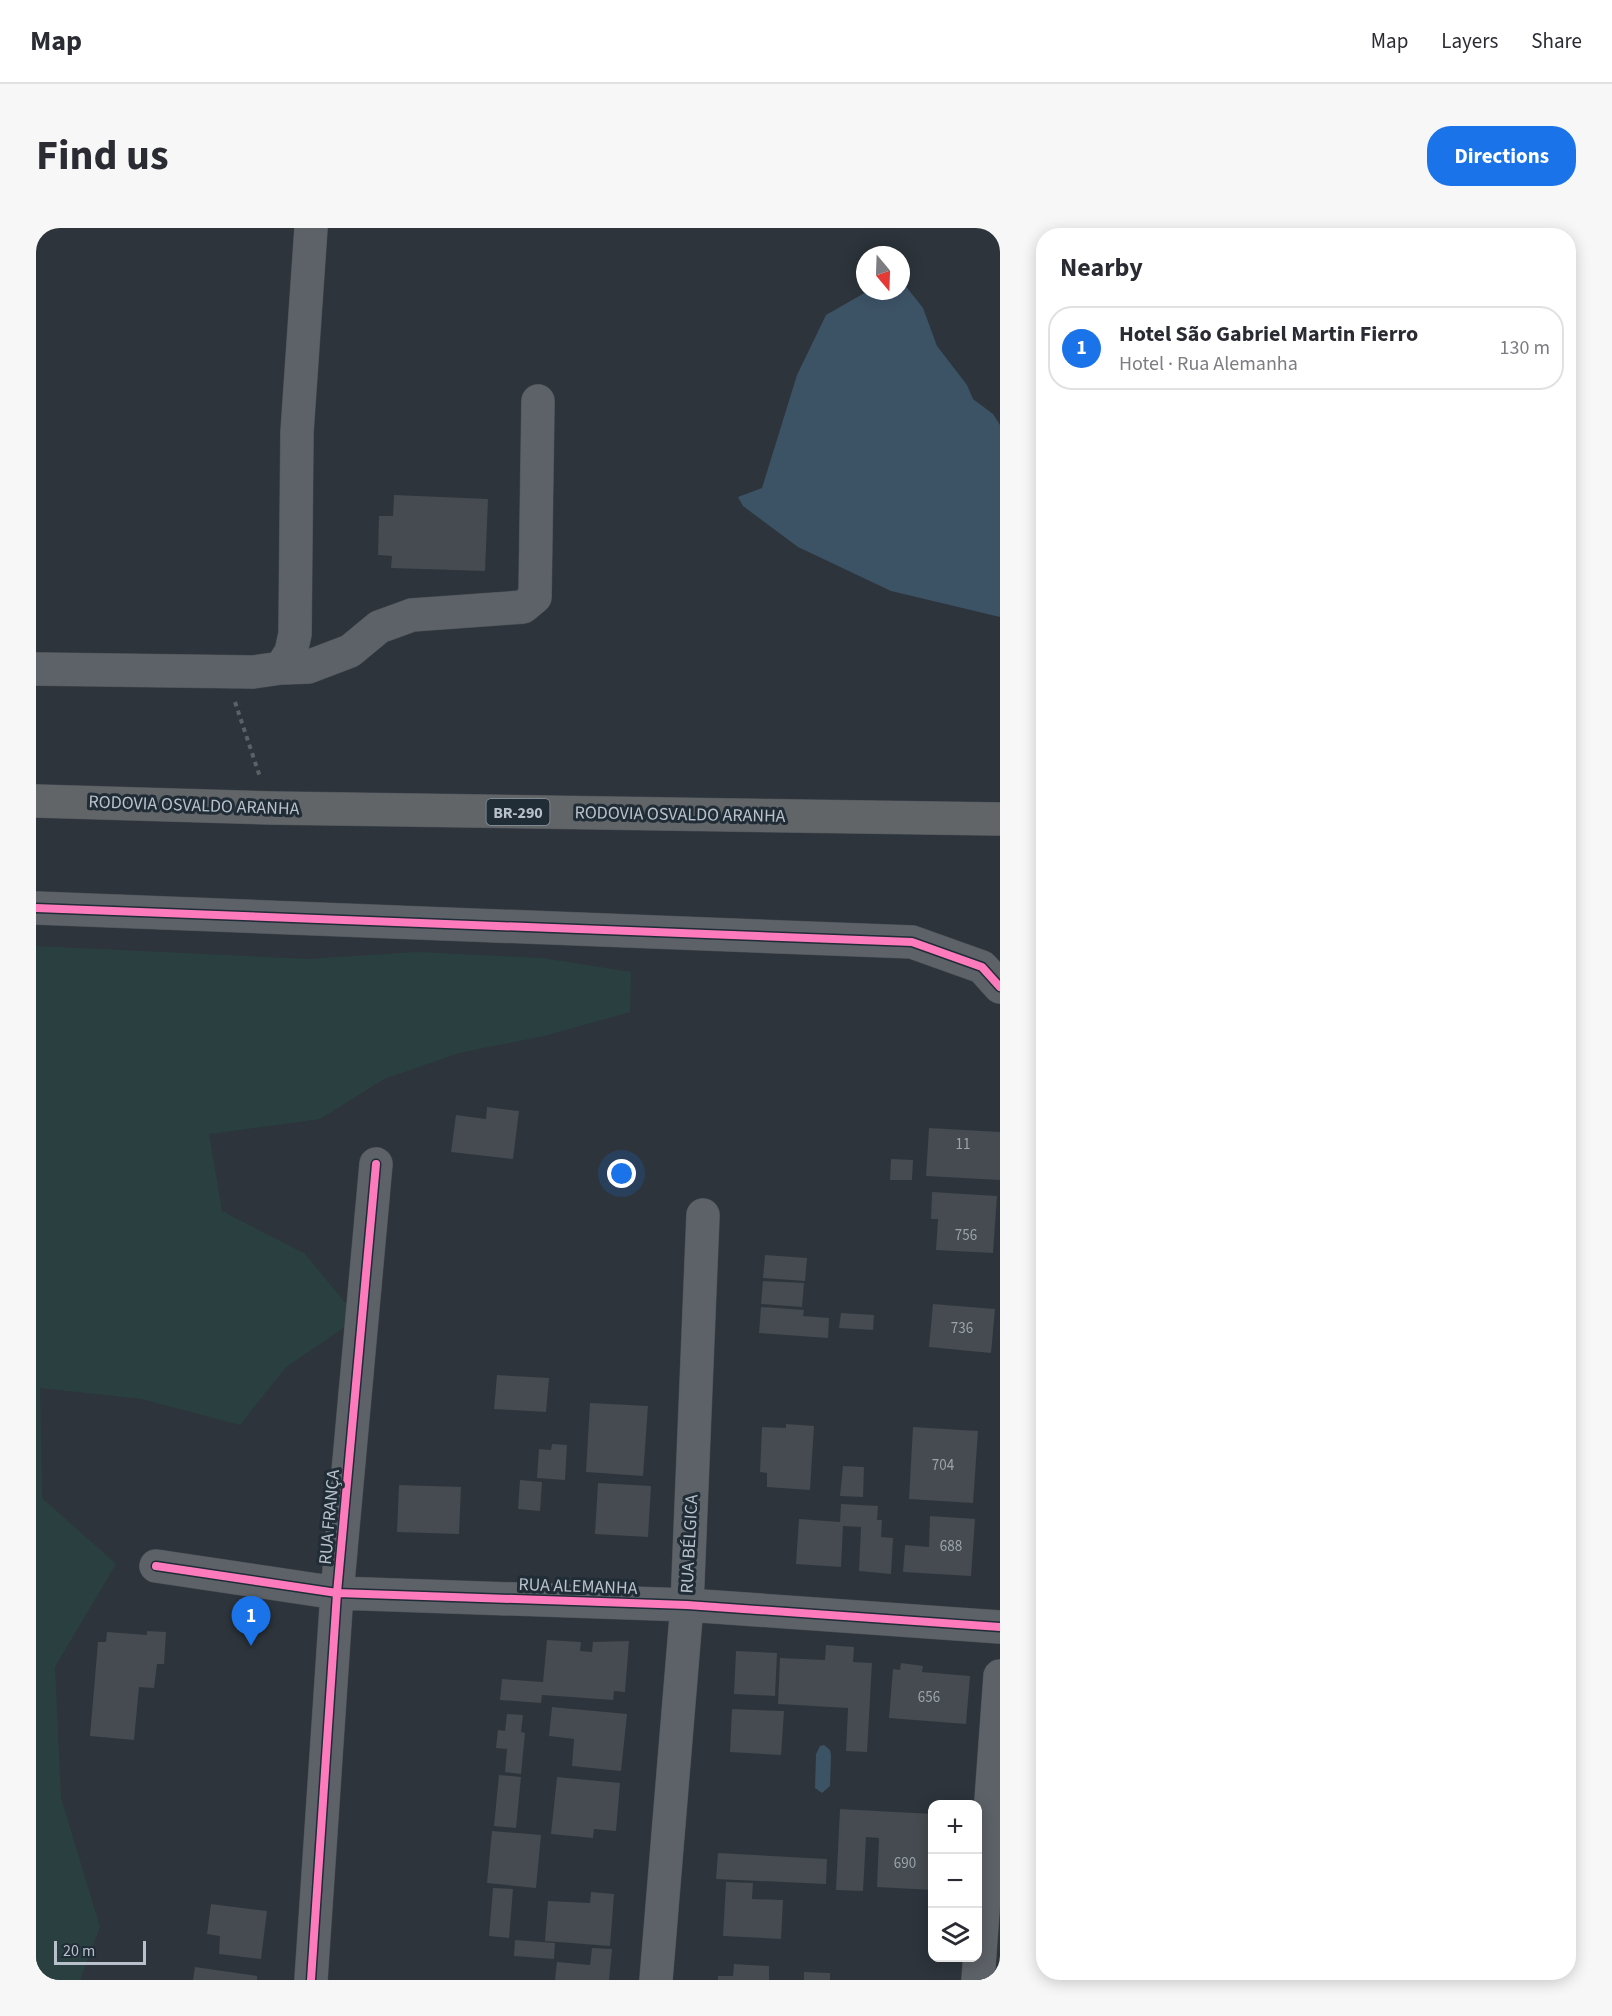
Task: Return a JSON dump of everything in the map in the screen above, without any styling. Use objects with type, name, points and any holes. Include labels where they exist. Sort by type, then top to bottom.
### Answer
[{"type":"highway","name":"RODOVIA OSVALDO ARANHA","points":[[36,801],[272,808],[1000,819]]},
{"type":"street","points":[[267,670],[291,652],[295,634],[297,432],[311,228]]},
{"type":"street","points":[[36,669],[267,670],[308,667],[350,651],[379,627],[412,615],[523,607],[530,604],[535,597],[538,401]]},
{"type":"street","points":[[36,908],[912,942],[982,967],[1000,987]]},
{"type":"street","name":"RUA FRANÇA","points":[[311,1980],[337,1593],[376,1164]]},
{"type":"street","name":"RUA BÉLGICA","points":[[656,1980],[687,1605],[703,1215]]},
{"type":"street","name":"RUA ALEMANHA","points":[[156,1566],[337,1593],[687,1605],[1000,1627]]},
{"type":"street","points":[[978,1980],[1000,1676]]},
{"type":"path","points":[[267,670],[233,695],[272,808]]},
{"type":"green space","points":[[36,946],[309,959],[416,952],[542,958],[631,972],[630,1012],[544,1036],[459,1053],[384,1079],[320,1119],[209,1134],[222,1211],[305,1254],[358,1318],[286,1367],[240,1425],[142,1399],[40,1388],[42,1498],[116,1564],[55,1667],[61,1798],[100,1927],[80,1980],[36,1980]]},
{"type":"water","points":[[910,291],[923,308],[937,346],[967,385],[973,399],[993,414],[1000,425],[1000,617],[891,591],[798,547],[743,506],[738,497],[762,488],[797,375],[826,315],[856,298],[856,300],[910,300]]},
{"type":"water","points":[[824,1745],[830,1750],[831,1755],[830,1786],[822,1793],[815,1788],[816,1754],[820,1746]]},
{"type":"building","points":[[394,495],[488,499],[485,571],[391,568],[392,556],[378,555],[379,516],[393,516]]},
{"type":"building","points":[[487,1107],[519,1111],[513,1159],[451,1152],[456,1115],[486,1119]]},
{"type":"building","points":[[929,1128],[1000,1132],[1000,1180],[926,1176]]},
{"type":"building","points":[[891,1159],[913,1160],[912,1180],[890,1180]]},
{"type":"building","points":[[932,1192],[997,1196],[993,1253],[936,1250],[938,1219],[931,1219]]},
{"type":"building","points":[[765,1255],[807,1258],[805,1281],[763,1278]]},
{"type":"building","points":[[763,1281],[804,1283],[802,1307],[761,1304]]},
{"type":"building","points":[[933,1304],[995,1309],[991,1353],[929,1347]]},
{"type":"building","points":[[761,1307],[804,1310],[803,1316],[829,1318],[828,1338],[759,1333]]},
{"type":"building","points":[[841,1313],[874,1315],[873,1330],[839,1328]]},
{"type":"building","points":[[497,1375],[549,1378],[546,1412],[494,1409]]},
{"type":"building","points":[[590,1403],[648,1406],[643,1476],[586,1472]]},
{"type":"building","points":[[786,1424],[814,1426],[810,1490],[767,1487],[767,1473],[760,1472],[762,1427],[786,1428]]},
{"type":"building","points":[[913,1427],[978,1431],[973,1503],[909,1499]]},
{"type":"building","points":[[552,1444],[567,1445],[565,1480],[537,1478],[539,1449],[551,1450]]},
{"type":"building","points":[[843,1466],[864,1467],[863,1497],[840,1496]]},
{"type":"building","points":[[520,1480],[542,1482],[540,1511],[518,1509]]},
{"type":"building","points":[[598,1483],[651,1486],[648,1537],[595,1534]]},
{"type":"building","points":[[399,1485],[461,1487],[459,1534],[397,1532]]},
{"type":"building","points":[[841,1504],[878,1506],[877,1520],[882,1520],[881,1537],[893,1538],[891,1574],[859,1571],[861,1527],[843,1526],[841,1567],[796,1564],[799,1519],[840,1522]]},
{"type":"building","points":[[930,1516],[975,1519],[971,1576],[903,1572],[905,1545],[929,1547]]},
{"type":"building","points":[[147,1631],[166,1632],[164,1664],[157,1664],[154,1688],[139,1687],[134,1740],[90,1736],[98,1642],[106,1642],[107,1632],[147,1635]]},
{"type":"building","points":[[547,1640],[581,1642],[580,1651],[592,1652],[593,1642],[629,1641],[625,1692],[614,1691],[613,1700],[542,1695],[541,1703],[500,1700],[502,1679],[543,1682]]},
{"type":"building","points":[[826,1645],[854,1647],[853,1662],[872,1663],[867,1752],[846,1751],[848,1708],[778,1704],[780,1658],[825,1660]]},
{"type":"building","points":[[736,1651],[777,1653],[775,1696],[734,1694]]},
{"type":"building","points":[[901,1663],[923,1666],[922,1672],[970,1676],[966,1724],[889,1718],[893,1669],[900,1670]]},
{"type":"building","points":[[552,1707],[627,1714],[621,1771],[572,1766],[574,1739],[549,1736]]},
{"type":"building","points":[[732,1709],[784,1711],[781,1755],[730,1752]]},
{"type":"building","points":[[507,1714],[523,1715],[521,1732],[525,1733],[521,1774],[505,1772],[507,1749],[496,1748],[498,1730],[505,1731]]},
{"type":"building","points":[[499,1775],[521,1777],[516,1828],[494,1826]]},
{"type":"building","points":[[557,1777],[620,1783],[616,1831],[594,1829],[593,1838],[551,1834]]},
{"type":"building","points":[[840,1809],[928,1814],[928,1890],[877,1887],[879,1838],[866,1837],[863,1891],[836,1890]]},
{"type":"building","points":[[492,1831],[541,1835],[536,1888],[487,1883]]},
{"type":"building","points":[[718,1853],[827,1859],[826,1884],[716,1879]]},
{"type":"building","points":[[726,1882],[753,1883],[752,1899],[783,1900],[781,1939],[723,1936]]},
{"type":"building","points":[[493,1888],[513,1889],[509,1938],[489,1936]]},
{"type":"building","points":[[591,1892],[614,1894],[610,1946],[545,1941],[548,1901],[590,1903]]},
{"type":"building","points":[[211,1904],[267,1911],[261,1959],[219,1954],[220,1936],[207,1934]]},
{"type":"building","points":[[515,1940],[555,1943],[554,1959],[514,1956]]},
{"type":"building","points":[[592,1948],[612,1949],[609,1980],[555,1980],[557,1962],[590,1965]]},
{"type":"building","points":[[734,1964],[769,1966],[769,1980],[718,1980],[718,1976],[733,1976]]},
{"type":"building","points":[[195,1967],[257,1976],[257,1980],[193,1980]]},
{"type":"building","points":[[804,1972],[830,1973],[830,1980],[804,1980]]},
{"type":"cycle path","points":[[36,908],[912,942],[982,967],[1000,987]]},
{"type":"cycle path","points":[[311,1980],[337,1593],[376,1164]]},
{"type":"cycle path","points":[[156,1566],[337,1593],[687,1605],[1000,1627]]},
{"type":"place","name":"Hotel São Gabriel Martin Fierro","points":[[251,1646]]}]
